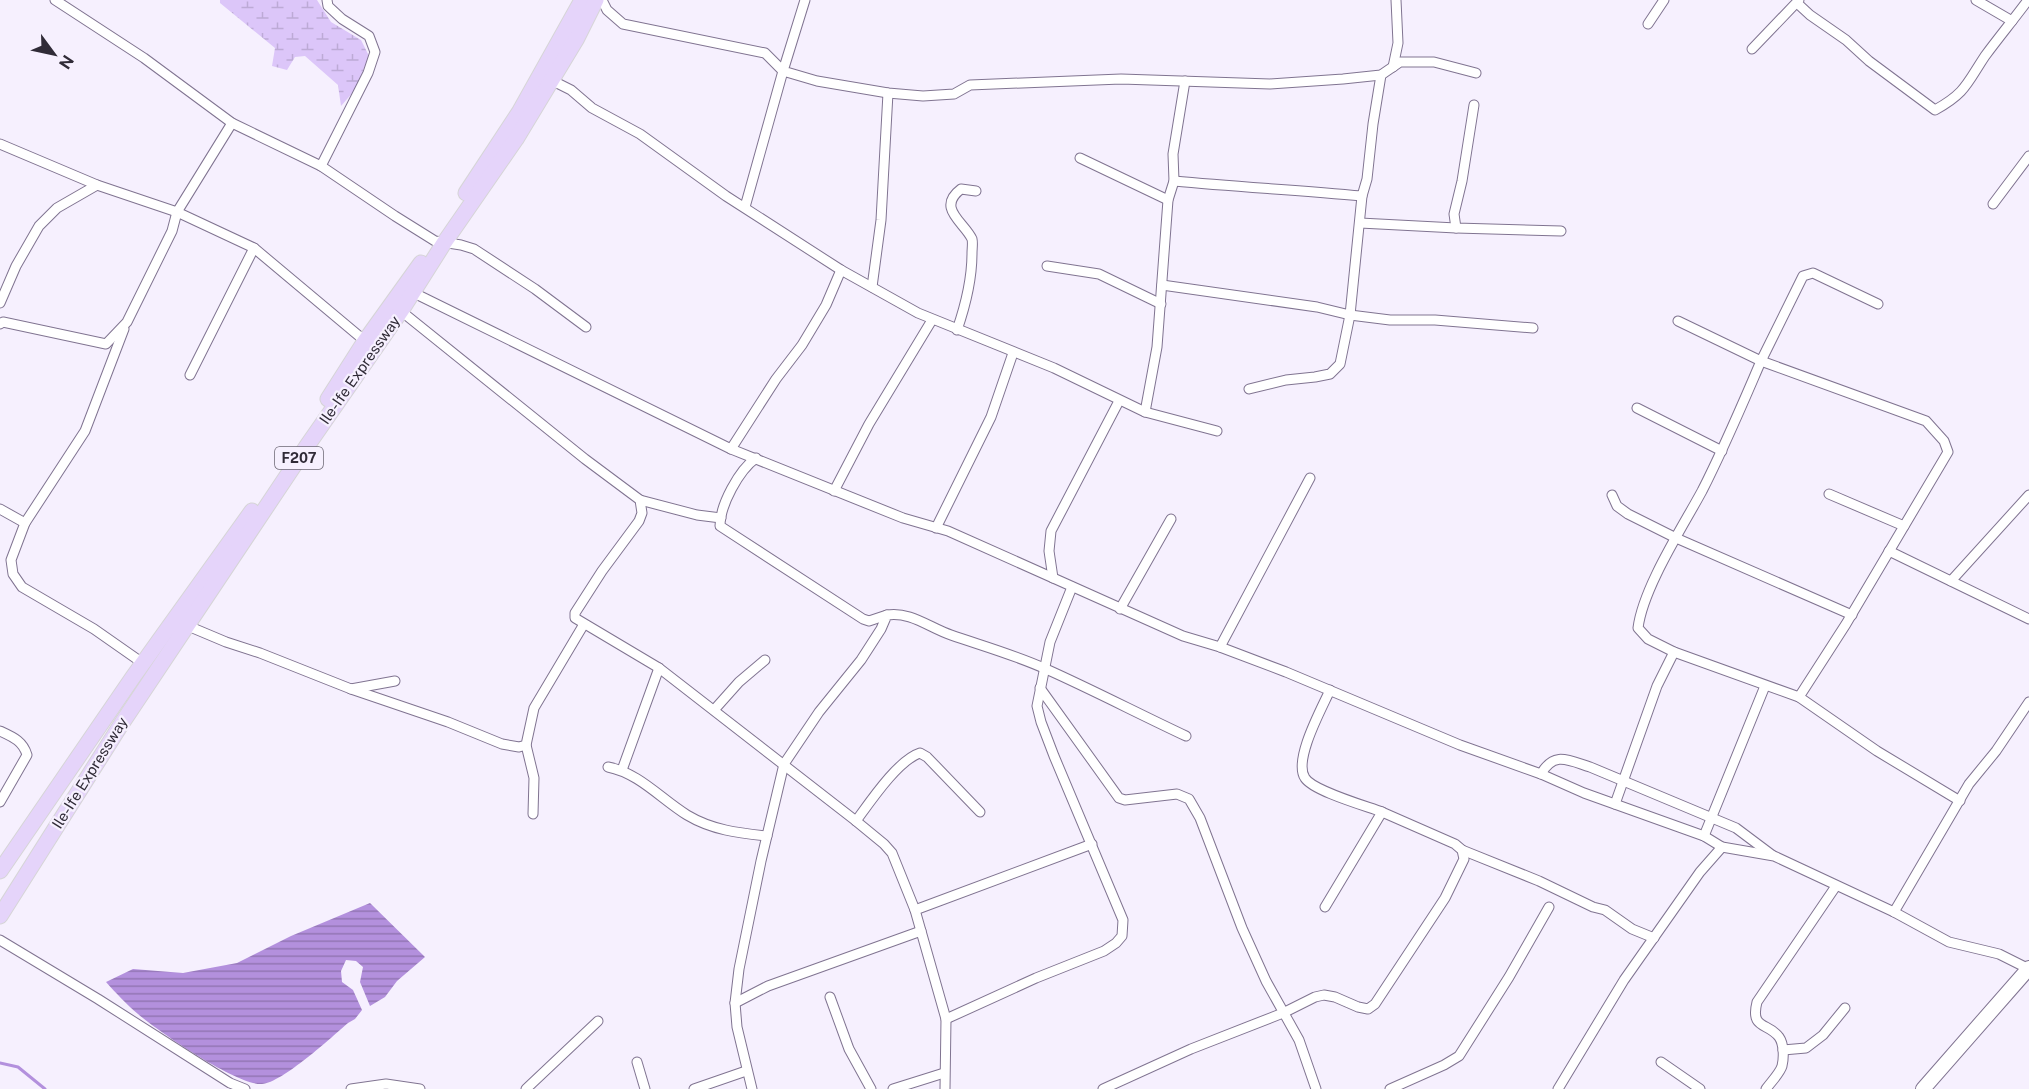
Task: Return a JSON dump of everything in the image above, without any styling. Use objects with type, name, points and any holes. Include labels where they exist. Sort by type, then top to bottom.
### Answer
[{"type":"main road","name":"Ile-Ife Expressway","points":[[0,916],[115,718],[133,677],[306,432],[365,341],[516,139],[551,80],[579,20],[582,0]]},
{"type":"main road","name":"Ile-Ife Expressway","points":[[0,871],[115,718],[147,686],[300,456],[414,293],[439,242],[520,111],[579,20],[596,0]]},
{"type":"main road","points":[[133,677],[147,686]]},
{"type":"main road","points":[[1923,1089],[2029,969]]},
{"type":"street","points":[[55,0],[144,58],[232,123],[321,166],[395,216],[439,242],[474,249],[535,289],[586,327]]},
{"type":"street","points":[[321,166],[368,73],[375,51],[369,36],[342,19],[328,6],[327,0]]},
{"type":"street","points":[[602,0],[607,10],[623,24],[765,53],[783,71],[817,81],[888,93],[923,96],[954,94],[970,85],[1110,79],[1270,84],[1381,75],[1400,62],[1434,62],[1476,73]]},
{"type":"street","points":[[745,207],[805,0]]},
{"type":"street","points":[[1393,67],[1398,43],[1396,0]]},
{"type":"street","points":[[1648,24],[1664,0]]},
{"type":"street","points":[[1976,0],[2012,21]]},
{"type":"street","points":[[1752,49],[1798,2],[1810,15],[1846,40],[1869,61],[1935,110],[1951,101],[1966,87],[1985,56],[2028,0]]},
{"type":"street","points":[[1248,389],[1286,380],[1330,374],[1340,364],[1350,315],[1362,196],[1367,179],[1372,124],[1381,75]]},
{"type":"street","points":[[551,80],[571,90],[592,108],[640,134],[726,196],[841,270],[932,320],[1054,368],[1145,412],[1217,431]]},
{"type":"street","points":[[1145,412],[1158,347],[1168,200],[1174,181],[1173,154],[1185,81]]},
{"type":"street","points":[[872,287],[881,220],[888,93]]},
{"type":"street","points":[[1456,228],[1454,214],[1462,181],[1474,105]]},
{"type":"street","points":[[144,664],[64,610],[22,587],[13,574],[11,560],[25,523],[85,432],[127,322],[172,231],[177,212],[232,123]]},
{"type":"street","points":[[0,144],[97,185],[177,212],[254,248],[365,341]]},
{"type":"street","points":[[1993,204],[2029,156]]},
{"type":"street","points":[[1080,158],[1168,200]]},
{"type":"street","points":[[1174,181],[1297,189],[1362,196]]},
{"type":"street","points":[[0,303],[16,266],[39,226],[57,208],[97,185]]},
{"type":"street","points":[[957,330],[972,275],[972,240],[951,208],[952,201],[961,189],[976,191]]},
{"type":"street","points":[[1360,223],[1561,231]]},
{"type":"street","points":[[190,375],[254,248]]},
{"type":"street","points":[[1047,266],[1099,274],[1161,304]]},
{"type":"street","points":[[731,449],[776,379],[802,345],[826,305],[841,270]]},
{"type":"street","points":[[1878,304],[1813,273],[1803,276],[1761,361],[1722,451],[1647,599],[1639,617],[1638,628],[1648,639],[1674,651],[1799,697],[1877,751],[1960,801]]},
{"type":"street","points":[[1162,285],[1390,320],[1435,320],[1533,328]]},
{"type":"street","points":[[414,293],[731,449],[903,518],[948,531],[1183,636],[1220,647],[1330,690],[1460,745],[1704,836],[1722,847],[1774,856]]},
{"type":"street","points":[[402,311],[585,459],[640,500],[721,518]]},
{"type":"street","points":[[834,491],[869,424],[932,320]]},
{"type":"street","points":[[1678,321],[1761,361],[1926,421],[1944,441],[1948,452],[1852,615],[1799,697]]},
{"type":"street","points":[[0,324],[3,322],[106,344],[127,322]]},
{"type":"street","points":[[936,528],[991,417],[1013,353]]},
{"type":"street","points":[[1053,578],[1049,551],[1051,531],[1119,401]]},
{"type":"street","points":[[1637,408],[1722,451]]},
{"type":"street","points":[[756,458],[743,468],[721,518],[720,526],[726,531],[863,619],[869,621],[887,615],[905,615],[949,634],[1045,669],[1186,736]]},
{"type":"street","points":[[1220,647],[1310,478]]},
{"type":"street","points":[[1829,494],[1904,526]]},
{"type":"street","points":[[1612,495],[1617,506],[1628,514],[1676,538],[1852,615]]},
{"type":"street","points":[[1951,581],[2029,495]]},
{"type":"street","points":[[640,500],[642,513],[639,521],[602,571],[575,614],[575,618],[659,668],[856,821],[892,853],[915,910],[946,1019],[945,1089]]},
{"type":"street","points":[[0,509],[25,523]]},
{"type":"street","points":[[1120,609],[1171,519]]},
{"type":"street","points":[[1889,551],[2029,619]]},
{"type":"street","points":[[946,1019],[1036,978],[1104,951],[1116,944],[1122,936],[1123,920],[1041,722],[1037,706],[1050,642],[1072,587]]},
{"type":"street","points":[[752,1089],[737,1027],[735,1003],[739,969],[784,764],[819,712],[861,660],[881,629],[887,615]]},
{"type":"street","points":[[533,814],[534,778],[526,745],[534,708],[584,624]]},
{"type":"street","points":[[188,626],[502,744],[519,747],[526,745]]},
{"type":"street","points":[[1615,804],[1657,686],[1674,651]]},
{"type":"street","points":[[714,710],[739,682],[765,660]]},
{"type":"street","points":[[622,770],[659,668]]},
{"type":"street","points":[[351,689],[395,681]]},
{"type":"street","points":[[1704,836],[1765,686]]},
{"type":"street","points":[[1040,688],[1119,798],[1125,801],[1177,794],[1189,799],[1200,818],[1251,949],[1299,1040],[1316,1089]]},
{"type":"street","points":[[1330,690],[1305,751],[1302,771],[1305,778],[1319,788],[1382,812],[1455,844],[1462,850],[1539,881],[1593,907],[1605,910],[1632,929],[1654,938]]},
{"type":"street","points":[[1894,912],[1970,784],[1996,751],[2029,702]]},
{"type":"street","points":[[0,731],[16,738],[24,746],[27,755],[0,802]]},
{"type":"street","points":[[856,821],[889,778],[913,755],[920,753],[927,757],[980,812]]},
{"type":"street","points":[[1541,774],[1547,764],[1555,759],[1590,767],[1736,828],[1774,856],[1894,912],[1949,942],[1999,954],[2029,969]]},
{"type":"street","points":[[609,767],[622,770],[709,827],[767,837]]},
{"type":"street","points":[[1324,907],[1382,812]]},
{"type":"street","points":[[915,910],[1092,844]]},
{"type":"street","points":[[1558,1089],[1624,980],[1700,872],[1722,847]]},
{"type":"street","points":[[1103,1089],[1191,1049],[1283,1013],[1315,997],[1324,995],[1335,997],[1368,1009],[1375,1004],[1445,898],[1464,859],[1462,850]]},
{"type":"street","points":[[1766,1089],[1782,1067],[1783,1050],[1779,1037],[1757,1022],[1754,1012],[1756,1002],[1836,886]]},
{"type":"street","points":[[1390,1089],[1459,1056],[1509,977],[1549,907]]},
{"type":"street","points":[[735,1003],[768,986],[921,931]]},
{"type":"street","points":[[0,940],[230,1083],[245,1089]]},
{"type":"street","points":[[830,997],[849,1049],[871,1089]]},
{"type":"street","points":[[1783,1050],[1806,1048],[1823,1035],[1845,1008]]},
{"type":"street","points":[[526,1089],[598,1021]]},
{"type":"street","points":[[637,1062],[645,1089]]},
{"type":"street","points":[[1661,1062],[1701,1089]]},
{"type":"street","points":[[694,1089],[746,1071]]},
{"type":"street","points":[[893,1089],[944,1073]]},
{"type":"street","points":[[351,1089],[386,1084],[420,1089]]},
{"type":"green space","points":[[220,0],[317,0],[331,22],[361,40],[369,56],[355,90],[341,106],[338,85],[305,56],[295,57],[287,70],[272,66],[275,48],[220,3]]},
{"type":"shaded area","points":[[370,903],[425,957],[397,981],[385,997],[370,1006],[360,982],[363,967],[356,961],[346,960],[341,971],[342,982],[353,990],[362,1010],[355,1019],[307,1058],[271,1082],[262,1084],[251,1082],[199,1056],[138,1014],[106,982],[133,969],[183,973],[237,963],[291,936]]},
{"type":"waterway","points":[[0,1063],[18,1067],[45,1089]]}]
